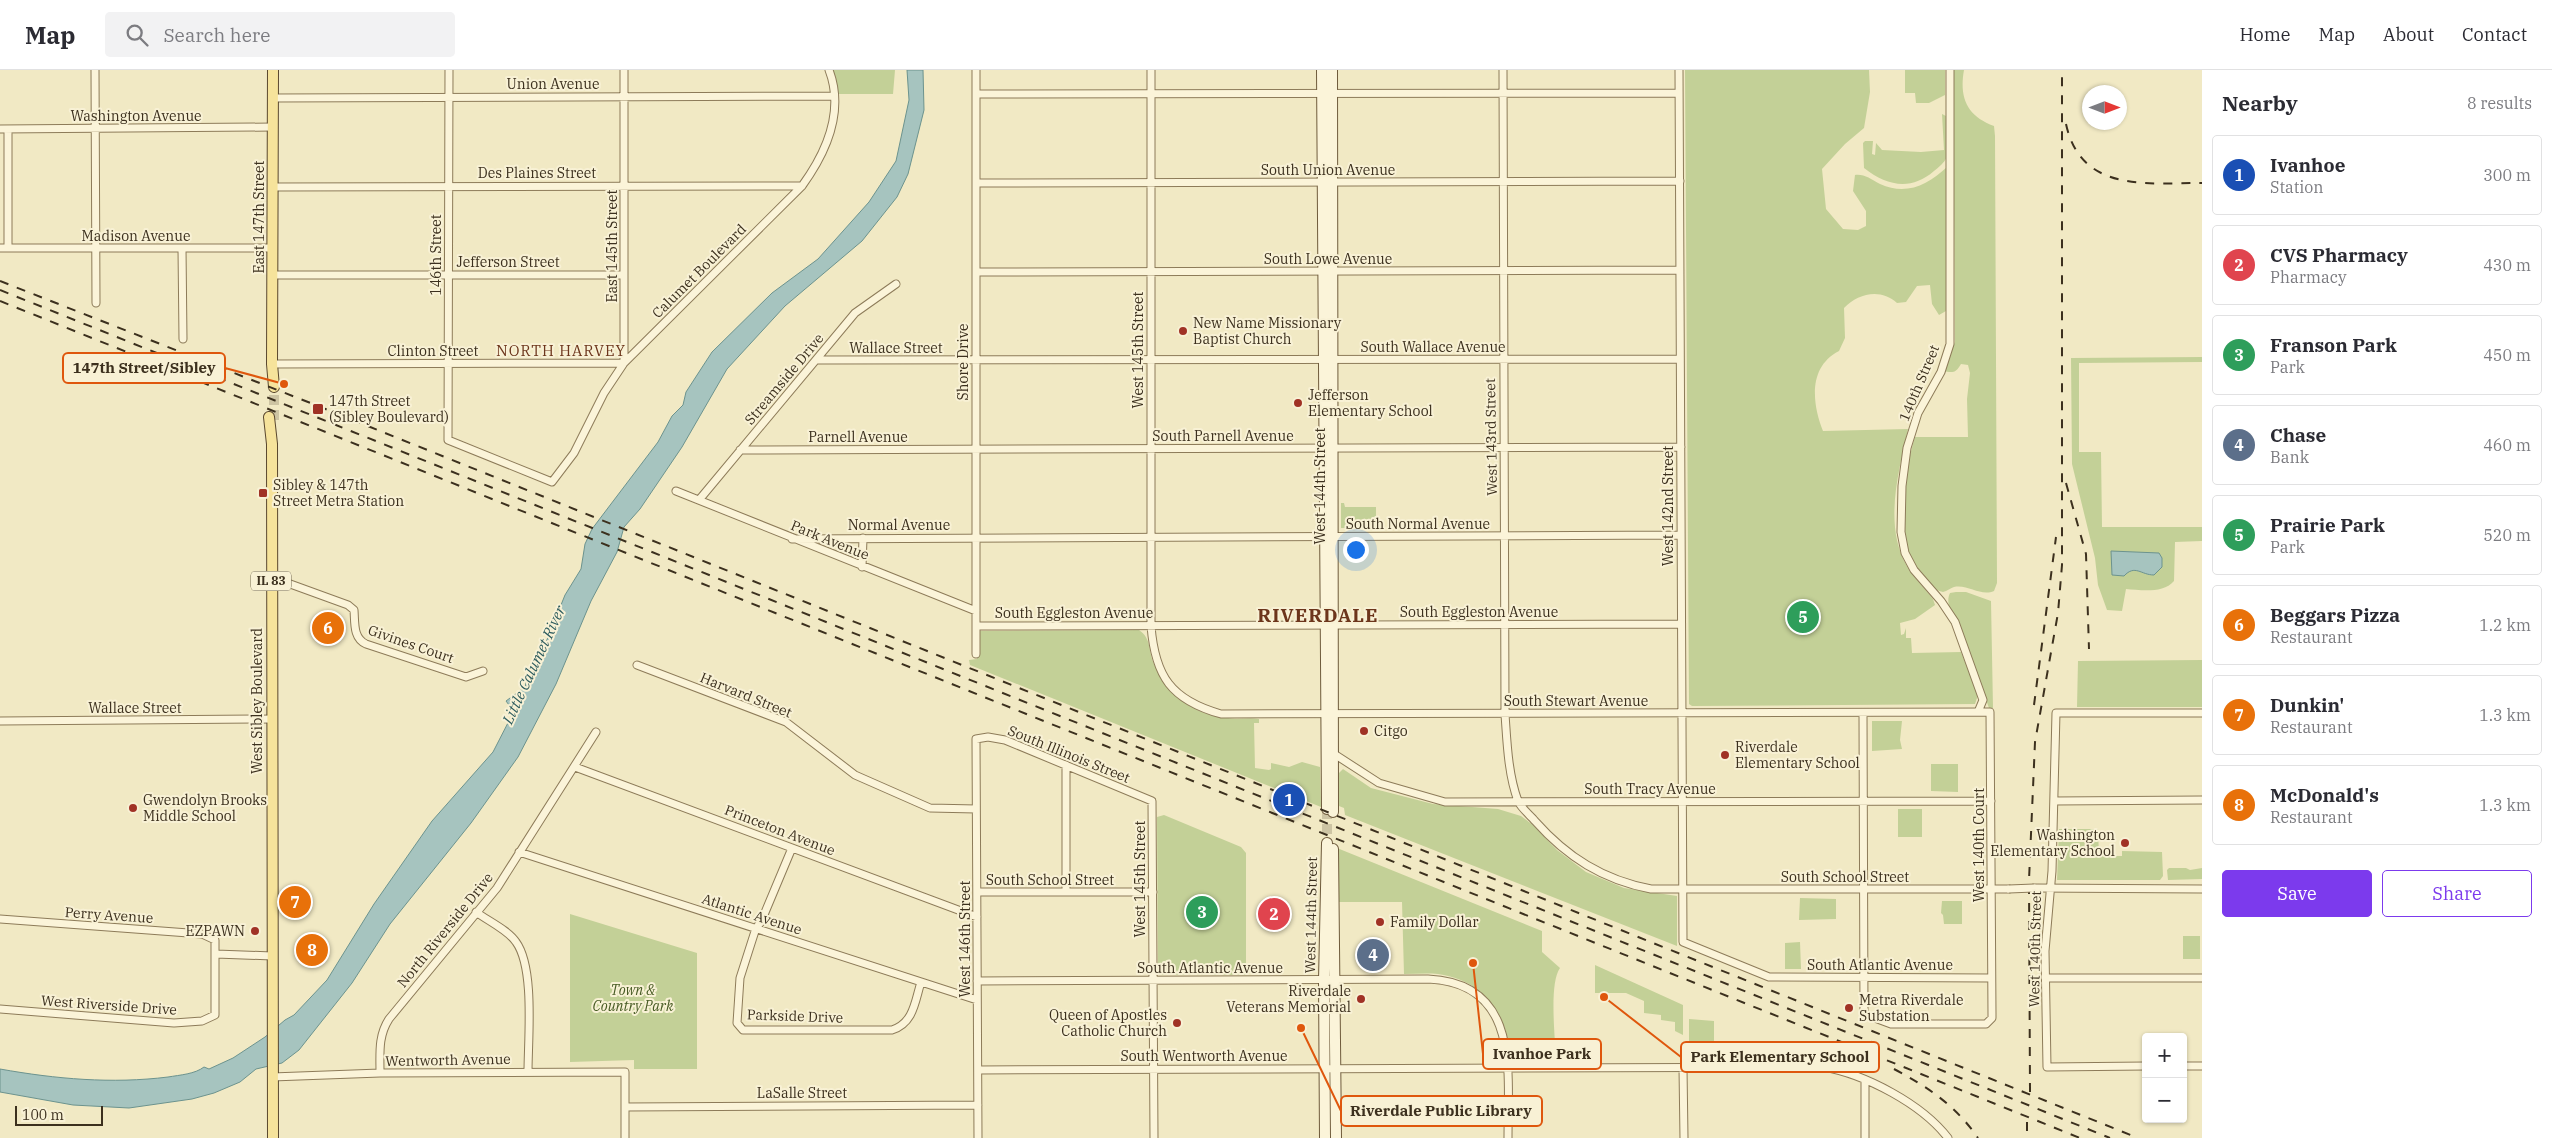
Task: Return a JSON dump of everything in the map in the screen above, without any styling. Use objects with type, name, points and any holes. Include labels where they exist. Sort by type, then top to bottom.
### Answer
[{"type":"main road","name":"East 147th Street","points":[[272,386],[273,70]]},
{"type":"main road","name":"West Sibley Boulevard","points":[[272,418],[273,1138]]},
{"type":"street","points":[[95,70],[96,303]]},
{"type":"street","name":"146th Street","points":[[448,440],[449,70]]},
{"type":"street","name":"East 145th Street","points":[[624,70],[624,363]]},
{"type":"street","name":"Calumet Boulevard","points":[[448,440],[552,482],[574,454],[600,401],[624,363],[802,186],[818,164],[827,144],[834,119],[834,96],[829,70]]},
{"type":"street","name":"Shore Drive","points":[[976,70],[976,654]]},
{"type":"street","name":"West 145th Street","points":[[1151,70],[1151,626],[1153,647],[1160,669],[1171,686]]},
{"type":"street","name":"West 144th Street","points":[[1322,70],[1327,94],[1333,182],[1328,271],[1329,714],[1334,755],[1330,810],[1324,745],[1329,714]]},
{"type":"street","name":"West 144th Street","points":[[1328,271],[1322,182],[1327,94],[1332,70]]},
{"type":"street","name":"West 143rd Street","points":[[1503,70],[1502,359],[1505,714],[1509,758],[1518,802]]},
{"type":"street","name":"West 142nd Street","points":[[1679,70],[1683,942],[1769,977]]},
{"type":"street","name":"140th Street","points":[[1950,70],[1950,344],[1941,372],[1918,413],[1907,448],[1902,486],[1901,532],[1905,553],[1914,570],[1941,600],[1955,622],[1983,700],[1978,712]]},
{"type":"street","points":[[976,94],[1679,93]]},
{"type":"street","name":"Union Avenue","points":[[273,98],[834,96]]},
{"type":"street","name":"Washington Avenue","points":[[0,129],[273,127]]},
{"type":"street","points":[[8,129],[8,248]]},
{"type":"street","name":"South Union Avenue","points":[[976,183],[1680,181]]},
{"type":"street","name":"Des Plaines Street","points":[[272,187],[802,186]]},
{"type":"street","name":"Madison Avenue","points":[[0,248],[272,248]]},
{"type":"street","points":[[182,248],[183,339]]},
{"type":"street","name":"South Lowe Avenue","points":[[976,272],[1680,270]]},
{"type":"street","name":"Jefferson Street","points":[[272,276],[624,275]]},
{"type":"street","name":"Streamside Drive","points":[[699,500],[855,313],[896,284]]},
{"type":"street","name":"South Wallace Avenue","points":[[976,361],[1680,358]]},
{"type":"street","name":"Wallace Street","points":[[816,360],[976,361]]},
{"type":"street","name":"Clinton Street","points":[[272,364],[624,363]]},
{"type":"street","name":"South Parnell Avenue","points":[[976,449],[1681,447]]},
{"type":"street","name":"Parnell Avenue","points":[[740,450],[976,449]]},
{"type":"street","name":"Park Avenue","points":[[676,491],[976,611]]},
{"type":"street","name":"South Normal Avenue","points":[[976,537],[1681,535]]},
{"type":"street","name":"Normal Avenue","points":[[792,539],[976,537]]},
{"type":"street","points":[[862,538],[862,566]]},
{"type":"street","name":"Givines Court","points":[[271,577],[348,605],[354,610],[355,632],[359,641],[466,677],[482,671]]},
{"type":"street","name":"South Eggleston Avenue","points":[[976,626],[1682,624]]},
{"type":"street","name":"Harvard Street","points":[[637,665],[786,722],[855,775],[930,808],[976,809]]},
{"type":"street","name":"South Stewart Avenue","points":[[1171,686],[1181,698],[1199,708],[1221,714],[1990,712]]},
{"type":"street","name":"West 140th Court","points":[[1864,977],[1864,1014],[1891,1024],[1986,1024],[1992,1018],[1990,712]]},
{"type":"street","points":[[1863,713],[1864,977]]},
{"type":"street","name":"West 140th Street","points":[[2142,1066],[2047,1066],[2045,951],[2052,871],[2056,713],[2202,713]]},
{"type":"street","name":"Wallace Street","points":[[0,722],[271,719]]},
{"type":"street","name":"North Riverside Drive","points":[[380,1073],[380,1042],[386,1024],[497,888],[596,732]]},
{"type":"street","name":"South Illinois Street","points":[[976,739],[988,737],[1005,740],[1152,801]]},
{"type":"street","name":"West 146th Street","points":[[976,739],[978,1138]]},
{"type":"street","name":"South Tracy Avenue","points":[[1324,745],[1334,755],[1379,783],[1428,798],[1460,802],[1991,801]]},
{"type":"street","points":[[1066,765],[1066,892]]},
{"type":"street","name":"Princeton Avenue","points":[[575,766],[977,917]]},
{"type":"street","points":[[2054,801],[2202,800]]},
{"type":"street","name":"West 145th Street","points":[[1152,801],[1154,1138]]},
{"type":"street","name":"South School Street","points":[[1518,802],[1561,848],[1596,872],[1636,886],[1682,890],[2202,889]]},
{"type":"street","name":"West 144th Street","points":[[1325,1138],[1335,980],[1330,906],[1330,844]]},
{"type":"street","name":"Parkside Drive","points":[[792,848],[761,922],[756,928],[740,978],[737,997],[737,1023],[743,1030],[892,1030],[902,1027],[909,1020],[921,982]]},
{"type":"street","name":"Atlantic Avenue","points":[[519,852],[977,1000]]},
{"type":"street","name":"South School Street","points":[[977,892],[1153,892]]},
{"type":"street","name":"West 144th Street","points":[[1330,906],[1324,980],[1336,1138]]},
{"type":"street","points":[[476,912],[516,941],[525,959],[528,979],[528,1072]]},
{"type":"street","name":"Perry Avenue","points":[[0,919],[202,934],[215,940],[216,954]]},
{"type":"street","points":[[216,954],[272,956]]},
{"type":"street","name":"West Riverside Drive","points":[[0,1009],[174,1023],[202,1021],[215,1015],[216,954]]},
{"type":"street","name":"South Atlantic Avenue","points":[[1769,977],[1992,978]]},
{"type":"street","points":[[2046,978],[2202,978]]},
{"type":"street","name":"South Atlantic Avenue","points":[[977,981],[1438,979],[1466,988],[1486,1003],[1501,1025],[1506,1045],[1508,1068]]},
{"type":"street","points":[[2187,1066],[2202,1066]]},
{"type":"street","name":"South Wentworth Avenue","points":[[978,1070],[1823,1067],[1864,1080],[1910,1105],[1934,1123],[1948,1138]]},
{"type":"street","points":[[1508,1068],[1508,1138]]},
{"type":"street","points":[[1683,1068],[1684,1138]]},
{"type":"street","name":"Wentworth Avenue","points":[[272,1074],[625,1072],[625,1107]]},
{"type":"street","points":[[1864,1080],[1865,1138]]},
{"type":"street","name":"LaSalle Street","points":[[625,1107],[978,1104]]},
{"type":"street","points":[[625,1107],[625,1138]]},
{"type":"green space","points":[[833,70],[895,70],[893,94],[837,94]]},
{"type":"green space","points":[[1685,70],[1869,70],[1870,92],[1864,128],[1845,144],[1822,169],[1826,209],[1843,229],[1858,230],[1866,226],[1866,211],[1853,191],[1855,175],[1865,176],[1890,187],[1908,189],[1932,179],[1947,167],[1946,311],[1939,315],[1932,304],[1930,285],[1917,286],[1906,302],[1897,303],[1891,298],[1877,294],[1870,294],[1856,299],[1844,308],[1845,338],[1839,351],[1829,358],[1817,376],[1815,398],[1816,409],[1823,431],[1908,429],[1897,480],[1894,516],[1896,533],[1900,550],[1907,566],[1933,599],[1935,605],[1915,619],[1900,623],[1901,635],[1904,634],[1906,628],[1906,638],[1911,638],[1912,653],[1961,652],[1978,695],[1975,704],[1692,706],[1689,704]]},
{"type":"green space","points":[[1905,70],[1945,70],[1945,95],[1929,103],[1916,103],[1915,93],[1905,93]]},
{"type":"green space","points":[[1953,70],[1964,70],[1963,89],[1967,105],[1977,117],[1994,126],[1995,136],[1997,583],[1994,591],[1989,592],[1979,592],[1964,587],[1954,587],[1943,592],[1935,589],[1915,564],[1908,548],[1904,530],[1903,511],[1906,472],[1915,437],[1968,437],[1967,399],[1970,373],[1968,365],[1961,364],[1954,372],[1943,371],[1955,342]]},
{"type":"green space","points":[[1942,114],[1946,116],[1947,120],[1947,157],[1940,166],[1925,177],[1908,184],[1899,184],[1881,179],[1864,168],[1863,143],[1865,141],[1873,141],[1872,154],[1875,155],[1876,143],[1882,150],[1921,152],[1944,150]]},
{"type":"green space","points":[[2202,357],[2202,362],[2079,363],[2079,452],[2101,452],[2102,527],[2202,527],[2202,541],[2175,542],[2174,581],[2158,590],[2126,589],[2122,611],[2107,610],[2098,585],[2095,558],[2072,464],[2071,358]]},
{"type":"green space","points":[[1341,503],[1344,503],[1345,507],[1376,507],[1376,528],[1341,528]]},
{"type":"green space","points":[[1966,592],[1991,601],[1993,708],[1989,708],[1958,623],[1950,609],[1948,601],[1950,593]]},
{"type":"green space","points":[[1139,630],[1148,641],[1152,659],[1160,675],[1183,702],[1215,716],[1232,719],[1259,719],[1259,723],[1254,723],[1255,768],[1269,770],[1271,769],[1271,763],[1289,767],[1302,762],[1320,767],[1321,807],[970,665],[969,660],[977,659],[978,631]]},
{"type":"green space","points":[[2202,660],[2202,707],[2077,707],[2078,661]]},
{"type":"green space","points":[[1872,721],[1902,721],[1900,740],[1902,749],[1872,751]]},
{"type":"green space","points":[[1931,764],[1958,764],[1958,792],[1931,791]]},
{"type":"green space","points":[[1343,769],[1371,788],[1433,804],[1498,809],[1521,816],[1533,825],[1557,850],[1586,872],[1624,888],[1677,896],[1677,946],[1345,815],[1344,808],[1339,806],[1339,773]]},
{"type":"green space","points":[[1898,809],[1922,809],[1922,837],[1898,837]]},
{"type":"green space","points":[[1164,815],[1241,847],[1246,853],[1246,975],[1163,975],[1158,972],[1157,817]]},
{"type":"green space","points":[[2059,829],[2098,829],[2099,856],[2122,856],[2122,851],[2162,852],[2163,876],[2160,880],[2057,880]]},
{"type":"green space","points":[[1337,848],[1542,931],[1542,952],[1560,968],[1555,985],[1554,998],[1556,1058],[1543,1059],[1543,1063],[1512,1063],[1510,1046],[1500,1016],[1482,993],[1470,984],[1455,978],[1438,974],[1404,974],[1402,902],[1338,902]]},
{"type":"green space","points":[[2169,868],[2186,868],[2190,870],[2202,868],[2202,879],[2168,880],[2167,870]]},
{"type":"green space","points":[[1800,898],[1836,899],[1836,919],[1799,920]]},
{"type":"green space","points":[[1942,901],[1962,901],[1962,924],[1944,924],[1941,913]]},
{"type":"green space","name":"Town & Country Park","points":[[570,914],[697,953],[697,1069],[634,1069],[634,1060],[570,1062]]},
{"type":"green space","points":[[2183,936],[2200,936],[2200,959],[2183,959]]},
{"type":"green space","points":[[1800,942],[1801,969],[1785,969],[1785,943]]},
{"type":"green space","points":[[1595,965],[1683,1005],[1683,1035],[1675,1031],[1675,1022],[1661,1020],[1661,1015],[1644,1013],[1644,1001],[1626,993],[1595,993]]},
{"type":"green space","points":[[1689,1019],[1714,1021],[1714,1058],[1689,1057]]},
{"type":"water","points":[[907,70],[923,70],[924,110],[908,174],[897,197],[862,241],[785,306],[727,369],[682,447],[640,509],[624,527],[617,552],[591,601],[556,684],[518,757],[471,823],[390,924],[352,983],[299,1050],[282,1063],[256,1069],[240,1082],[214,1093],[192,1099],[129,1108],[73,1105],[0,1092],[0,1069],[63,1078],[126,1080],[192,1073],[204,1067],[209,1069],[233,1058],[265,1037],[294,1015],[327,980],[374,904],[432,821],[493,752],[512,715],[512,709],[506,701],[525,687],[529,671],[536,667],[565,595],[581,569],[585,544],[592,529],[658,442],[672,416],[683,405],[686,392],[712,352],[772,293],[818,259],[869,202],[896,161],[909,100]]},
{"type":"water","points":[[2111,551],[2159,553],[2162,558],[2162,567],[2154,575],[2135,570],[2124,576],[2112,575]]},
{"type":"tunnel","points":[[274,387],[274,420]]},
{"type":"tunnel","points":[[1327,809],[1327,843]]},
{"type":"railway","points":[[2030,1092],[2029,880],[2035,742],[2058,613],[2062,565],[2062,70]]},
{"type":"railway","points":[[2066,124],[2074,146],[2086,162],[2101,173],[2139,183],[2202,183]]},
{"type":"railway","points":[[0,281],[313,404],[2138,1138]]},
{"type":"railway","points":[[0,290],[2110,1138]]},
{"type":"railway","points":[[0,301],[2080,1138]]},
{"type":"railway","points":[[2066,483],[2086,554],[2089,649]]},
{"type":"railway","points":[[2034,705],[2056,537]]},
{"type":"railway","points":[[1894,1069],[1918,1083],[1951,1107],[1978,1138]]},
{"type":"railway","points":[[2027,1122],[2027,1138]]},
{"type":"place","name":"New Name Missionary Baptist Church","points":[[1183,331]]},
{"type":"place","name":"147th Street/Sibley","points":[[284,384]]},
{"type":"place","name":"Jefferson Elementary School","points":[[1298,403]]},
{"type":"place","name":"147th Street (Sibley Boulevard)","points":[[318,409]]},
{"type":"place","name":"Sibley & 147th Street Metra Station","points":[[263,493]]},
{"type":"place","name":"Prairie Park","points":[[1803,617]]},
{"type":"place","name":"Beggars Pizza","points":[[328,628]]},
{"type":"place","name":"Citgo","points":[[1364,731]]},
{"type":"place","name":"Riverdale Elementary School","points":[[1725,755]]},
{"type":"place","name":"Ivanhoe","points":[[1289,800]]},
{"type":"place","name":"Gwendolyn Brooks Middle School","points":[[133,808]]},
{"type":"place","name":"Washington Elementary School","points":[[2125,843]]},
{"type":"place","name":"Dunkin'","points":[[295,902]]},
{"type":"place","name":"Franson Park","points":[[1202,912]]},
{"type":"place","name":"CVS Pharmacy","points":[[1274,914]]},
{"type":"place","name":"Family Dollar","points":[[1380,922]]},
{"type":"place","name":"EZPAWN","points":[[255,931]]},
{"type":"place","name":"McDonald's","points":[[312,950]]},
{"type":"place","name":"Chase","points":[[1373,955]]},
{"type":"place","name":"Ivanhoe Park","points":[[1473,963]]},
{"type":"place","name":"Park Elementary School","points":[[1604,997]]},
{"type":"place","name":"Riverdale Veterans Memorial","points":[[1361,999]]},
{"type":"place","name":"Metra Riverdale Substation","points":[[1849,1008]]},
{"type":"place","name":"Queen of Apostles Catholic Church","points":[[1177,1023]]},
{"type":"place","name":"Riverdale Public Library","points":[[1301,1028]]},
{"type":"district","name":"NORTH HARVEY","points":[[561,351]]},
{"type":"district","name":"RIVERDALE","points":[[1318,615]]},
{"type":"water label","name":"Little Calumet River","points":[[534,665]]}]
